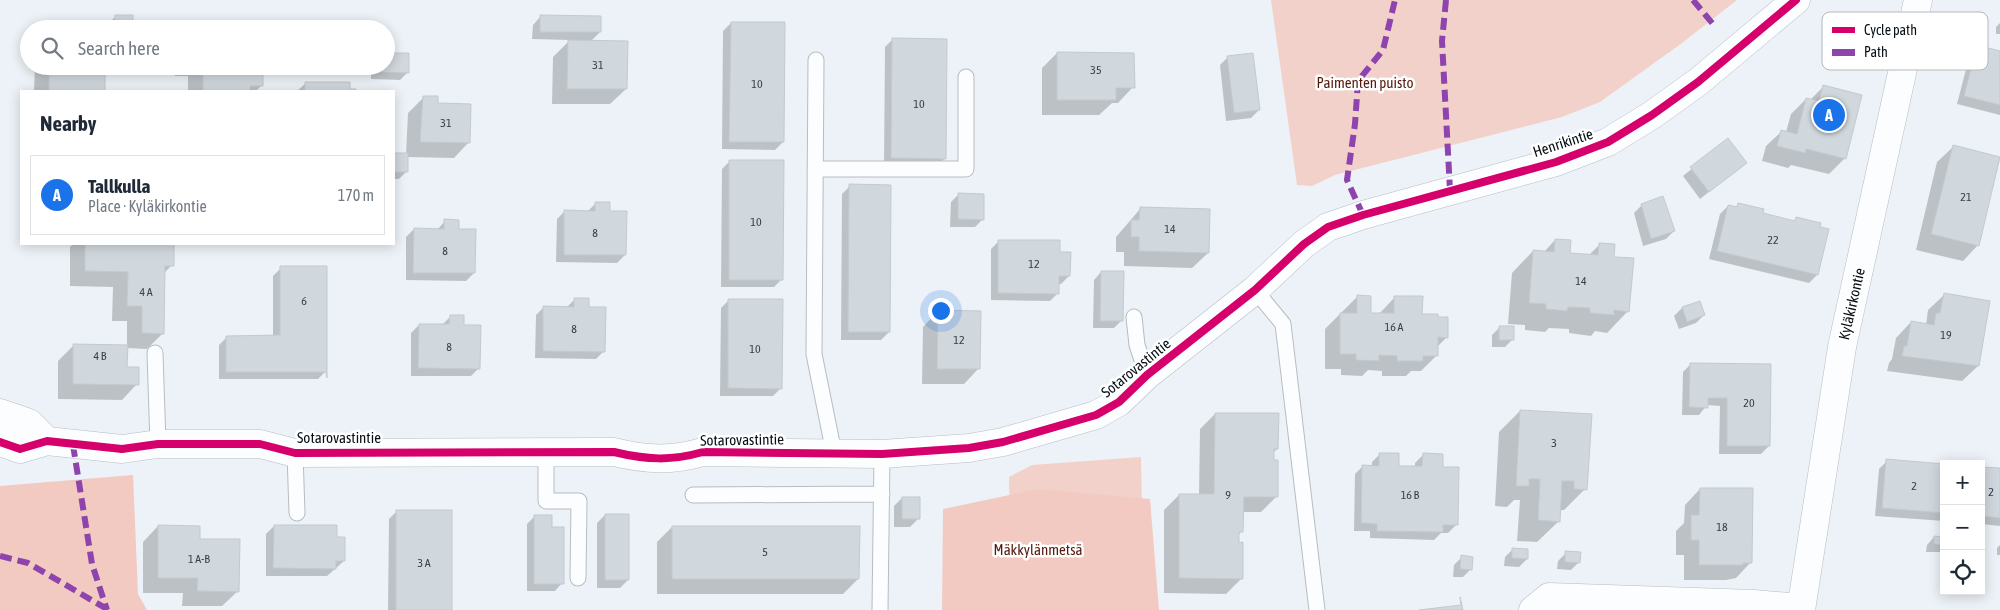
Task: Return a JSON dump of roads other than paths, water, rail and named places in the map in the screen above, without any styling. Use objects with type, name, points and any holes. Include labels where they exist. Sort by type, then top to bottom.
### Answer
[{"type":"street","name":"Henrikintie","points":[[1304,244],[1328,228],[1363,215],[1556,162],[1608,142],[1652,115],[1698,82],[1796,0]]},
{"type":"street","name":"Kyläkirkontie","points":[[1801,609],[1842,347],[1903,70]]},
{"type":"street","name":"Sotarovastintie","points":[[0,442],[20,449],[46,441],[122,449],[158,444],[260,444],[295,453],[614,452],[640,459],[680,459],[703,452],[882,454],[969,448],[1003,442],[1096,415],[1119,402],[1147,375],[1255,290],[1304,244]]},
{"type":"street","points":[[0,413],[29,423],[46,441]]},
{"type":"street","points":[[1533,610],[1549,597],[1754,604],[1801,609]]},
{"type":"lane","points":[[816,60],[814,354],[834,454]]},
{"type":"lane","points":[[815,169],[966,169],[966,77]]},
{"type":"lane","points":[[1255,290],[1283,324],[1317,610]]},
{"type":"lane","points":[[1134,317],[1138,344],[1147,375]]},
{"type":"lane","points":[[156,353],[158,444]]},
{"type":"lane","points":[[546,452],[546,501],[579,501],[578,578]]},
{"type":"lane","points":[[295,453],[297,513]]},
{"type":"lane","points":[[880,610],[882,454]]},
{"type":"lane","points":[[693,495],[882,494]]},
{"type":"place","name":"Tallkulla","points":[[1829,115]]},
{"type":"park label","name":"Paimenten puisto","points":[[1365,83]]},
{"type":"park label","name":"Mäkkylänmetsä","points":[[1038,550]]}]
